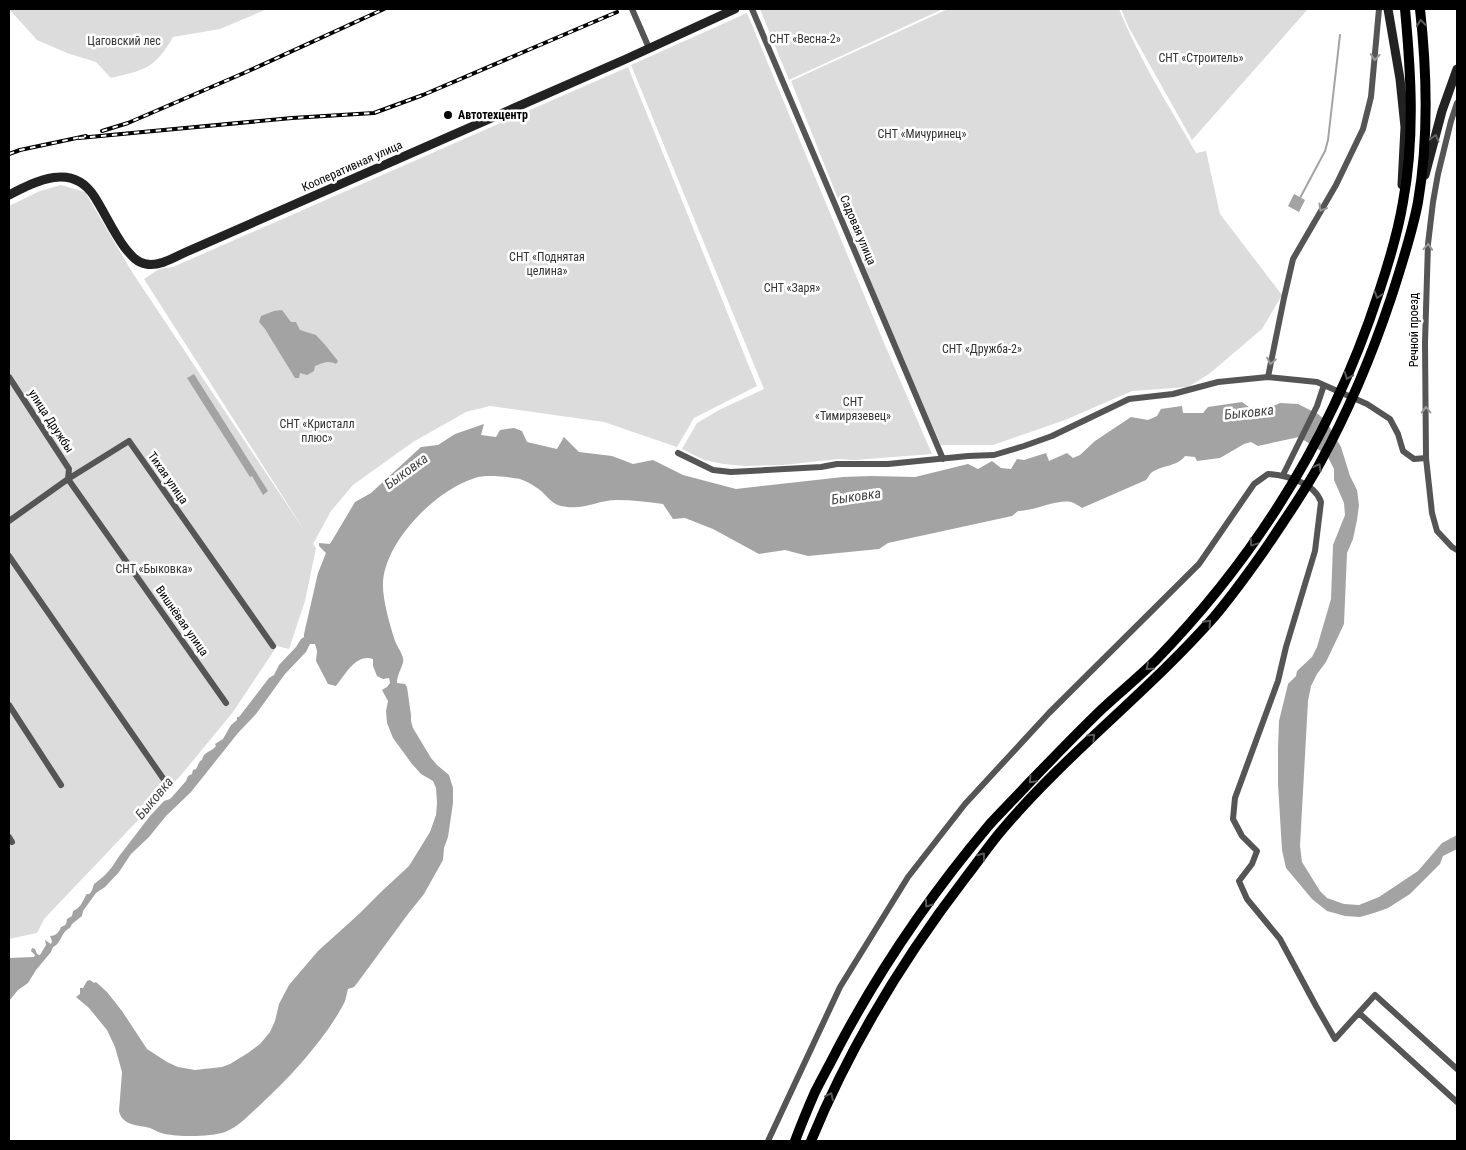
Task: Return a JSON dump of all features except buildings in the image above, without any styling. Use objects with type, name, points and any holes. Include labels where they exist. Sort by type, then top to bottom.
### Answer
[{"type":"main road","name":"Кооперативная улица","points":[[9,195],[50,178],[76,179],[86,185],[94,194],[120,242],[130,254],[136,260],[146,264],[155,264],[735,9]]},
{"type":"main road","points":[[1388,9],[1400,79],[1405,127],[1400,214]]},
{"type":"main road","points":[[795,1141],[815,1092],[852,1020],[911,928],[947,879],[991,823],[1096,715],[1154,662],[1206,606],[1242,559],[1281,502],[1332,412],[1366,331],[1390,257],[1404,202],[1411,116],[1410,55],[1405,9]]},
{"type":"main road","points":[[1418,202],[1426,110],[1420,9]]},
{"type":"main road","points":[[811,1141],[828,1099],[865,1027],[921,937],[959,886],[1002,830],[1045,784],[1095,734],[1163,671],[1215,616],[1250,571],[1292,509],[1318,466],[1341,422],[1378,336],[1404,259],[1442,111],[1457,69]]},
{"type":"street","points":[[632,9],[648,48]]},
{"type":"street","name":"Садовая улица","points":[[752,9],[943,459]]},
{"type":"street","points":[[1268,377],[1294,259],[1336,185],[1363,129],[1371,97],[1379,9]]},
{"type":"street","name":"Речной проезд","points":[[1457,103],[1438,174],[1428,244],[1425,343],[1426,458],[1434,524],[1437,531],[1452,548],[1457,550]]},
{"type":"street","name":"улица Дружбы","points":[[9,377],[69,469],[68,479]]},
{"type":"street","points":[[678,453],[713,470],[731,472],[821,467],[837,464],[888,464],[994,455],[1052,436],[1129,399],[1173,394],[1218,382],[1268,377],[1316,382],[1367,404],[1390,419],[1398,434],[1403,451],[1414,458],[1426,458]]},
{"type":"street","points":[[1283,475],[1317,406],[1324,386]]},
{"type":"street","name":"Тихая улица","points":[[9,521],[68,479],[128,441],[273,646]]},
{"type":"street","points":[[768,1141],[840,987],[908,877],[965,804],[1050,713],[1199,564],[1254,484],[1268,474],[1283,475],[1301,482],[1319,495],[1321,502],[1315,551],[1286,647],[1278,681],[1235,798],[1233,819],[1242,836],[1257,851],[1252,864],[1239,881],[1247,898],[1280,939],[1335,1040],[1375,995],[1457,1069]]},
{"type":"street","name":"Вишнёвая улица","points":[[68,479],[226,703]]},
{"type":"street","points":[[9,556],[167,784]]},
{"type":"street","points":[[9,705],[61,785]]},
{"type":"street","points":[[1359,1013],[1457,1102]]},
{"type":"green space","name":"Цаговский лес","points":[[9,9],[267,9],[220,29],[173,37],[167,48],[148,66],[132,73],[111,78],[96,62],[67,53],[37,40]]},
{"type":"green space","name":"СНТ «Весна-2»","points":[[760,9],[943,9],[789,80]]},
{"type":"green space","points":[[948,9],[1119,9],[1145,64],[1196,153],[1206,151],[1220,214],[1282,295],[1262,329],[1209,374],[1188,387],[1132,391],[1065,420],[993,445],[941,445],[888,324],[791,81]]},
{"type":"green space","name":"СНТ «Строитель»","points":[[1121,9],[1308,9],[1192,140],[1129,28]]},
{"type":"green space","name":"СНТ «Заря»","points":[[747,13],[932,454],[745,466],[704,460],[682,449],[697,423],[719,410],[764,389],[631,65]]},
{"type":"green space","points":[[628,67],[757,386],[694,418],[677,447],[604,422],[490,406],[466,412],[413,442],[353,485],[331,511],[313,544],[316,548],[305,601],[289,649],[277,646],[233,712],[182,774],[44,919],[37,933],[9,939],[9,206],[40,191],[61,185],[85,192],[132,272],[306,533],[144,279],[159,269],[173,267]]},
{"type":"water","points":[[1294,194],[1305,200],[1299,212],[1288,206]]},
{"type":"water","points":[[282,310],[291,322],[296,322],[300,330],[316,335],[338,361],[336,364],[330,362],[323,363],[315,366],[314,371],[307,375],[300,373],[299,378],[295,378],[259,322],[261,316]]},
{"type":"water","points":[[194,374],[268,491],[263,495],[187,378]]},
{"type":"water","name":"Быковка","points":[[1242,402],[1250,408],[1267,409],[1280,403],[1298,404],[1318,414],[1326,421],[1341,447],[1350,476],[1357,490],[1359,505],[1353,539],[1347,553],[1344,624],[1326,662],[1311,686],[1308,701],[1300,846],[1302,862],[1320,891],[1327,898],[1344,904],[1359,905],[1379,897],[1418,871],[1442,843],[1457,835],[1457,849],[1443,856],[1440,864],[1410,894],[1388,908],[1360,917],[1345,916],[1327,911],[1312,899],[1286,868],[1282,850],[1278,784],[1279,721],[1288,684],[1296,676],[1297,671],[1312,657],[1317,647],[1331,599],[1333,545],[1345,515],[1344,503],[1334,480],[1334,469],[1327,455],[1299,437],[1258,446],[1251,442],[1220,458],[1197,461],[1195,457],[1185,456],[1178,462],[1155,470],[1146,480],[1082,508],[1071,502],[1059,502],[1018,511],[1012,516],[888,543],[879,549],[808,556],[785,550],[759,554],[713,529],[685,518],[673,519],[663,504],[610,500],[577,507],[561,506],[552,502],[536,487],[522,480],[485,476],[460,484],[445,493],[416,519],[403,534],[393,550],[386,566],[383,582],[389,620],[395,641],[403,658],[397,683],[405,684],[407,687],[413,728],[431,758],[449,775],[453,788],[453,803],[443,860],[424,894],[354,987],[348,989],[344,1003],[325,1034],[293,1072],[247,1117],[234,1127],[219,1134],[179,1136],[165,1134],[132,1124],[124,1120],[119,1111],[122,1072],[115,1047],[107,1030],[89,1008],[76,997],[80,994],[80,988],[83,988],[87,981],[96,982],[107,992],[122,1011],[147,1049],[178,1067],[195,1070],[222,1067],[230,1064],[260,1044],[270,1032],[279,1004],[289,985],[318,951],[409,866],[430,832],[436,815],[436,788],[433,781],[421,774],[412,764],[393,738],[387,723],[386,711],[388,701],[382,690],[390,683],[389,678],[383,679],[377,676],[373,666],[373,659],[367,658],[356,662],[336,686],[328,684],[316,661],[317,651],[315,644],[310,644],[306,652],[285,674],[256,714],[238,733],[191,792],[131,854],[119,872],[105,887],[96,893],[83,911],[82,916],[65,932],[28,983],[18,990],[9,1001],[9,958],[34,957],[35,955],[31,951],[32,948],[40,955],[46,945],[45,940],[51,944],[50,936],[57,934],[61,927],[65,925],[67,919],[72,916],[73,911],[79,907],[87,894],[91,892],[94,884],[110,869],[150,816],[164,801],[172,797],[188,776],[192,774],[193,770],[196,769],[205,754],[223,739],[231,725],[237,720],[237,717],[239,717],[269,678],[274,675],[279,665],[304,637],[318,573],[326,553],[319,546],[319,543],[330,544],[355,502],[371,493],[421,447],[438,445],[455,434],[484,424],[481,435],[496,437],[500,430],[514,428],[522,431],[527,442],[557,449],[564,437],[579,452],[612,456],[633,464],[653,460],[683,475],[736,489],[843,477],[915,477],[968,464],[978,469],[992,461],[1001,468],[1011,469],[1017,459],[1024,460],[1046,453],[1049,461],[1067,453],[1073,458],[1080,455],[1095,441],[1131,417],[1148,420],[1157,416],[1161,409],[1182,406],[1183,413],[1203,413],[1208,407]]},
{"type":"waterway","points":[[1300,198],[1325,151],[1328,140],[1340,35]]},
{"type":"railway","points":[[102,131],[128,123],[244,73],[384,9]]},
{"type":"railway","points":[[79,138],[292,118],[374,113],[423,95],[617,12]]},
{"type":"railway","points":[[9,154],[86,136]]},
{"type":"place","name":"Автотехцентр","points":[[448,115]]},
{"type":"park label","name":"СНТ «Мичуринец»","points":[[922,134]]},
{"type":"park label","name":"СНТ «Поднятая целина»","points":[[547,264]]},
{"type":"park label","name":"СНТ «Дружба-2»","points":[[982,349]]},
{"type":"park label","name":"СНТ «Тимирязевец»","points":[[853,409]]},
{"type":"park label","name":"СНТ «Кристалл плюс»","points":[[317,431]]},
{"type":"park label","name":"СНТ «Быковка»","points":[[154,569]]}]
